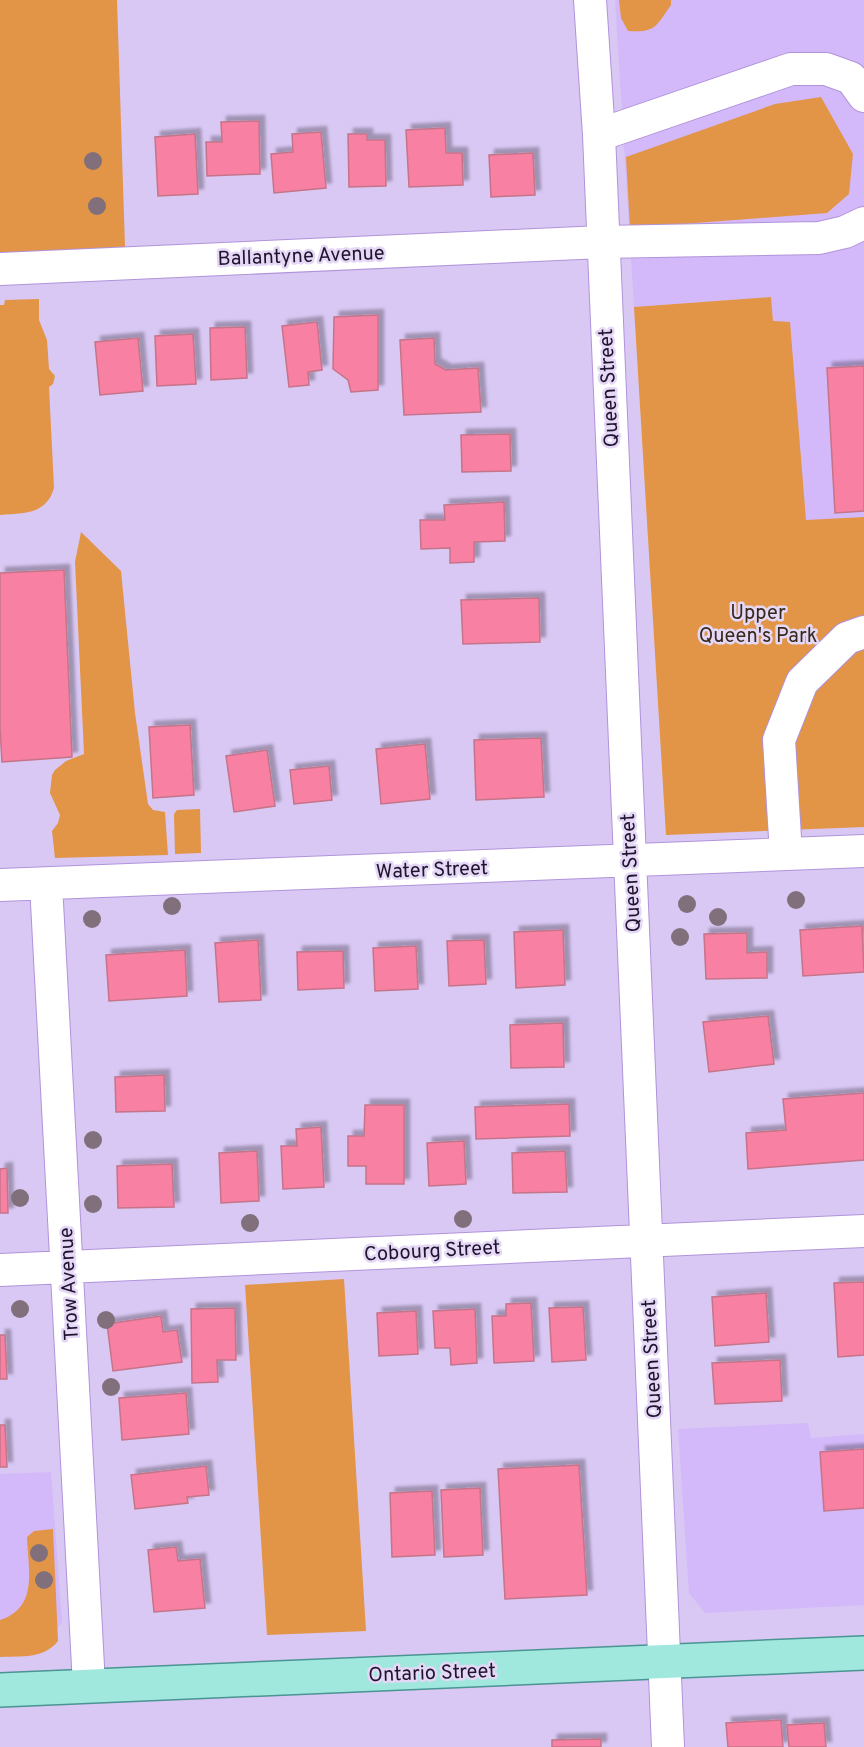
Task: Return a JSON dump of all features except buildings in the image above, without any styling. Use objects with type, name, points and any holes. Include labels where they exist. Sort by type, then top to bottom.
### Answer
[{"type":"main road","name":"Ontario Street","points":[[0,1690],[864,1653]]},
{"type":"street","name":"Queen Street","points":[[590,0],[599,135],[668,1747]]},
{"type":"street","points":[[599,135],[791,69],[826,69],[851,78],[864,96]]},
{"type":"street","name":"Ballantyne Avenue","points":[[0,268],[602,242],[819,238],[845,232],[864,223]]},
{"type":"street","points":[[786,854],[779,740],[802,682],[847,638],[864,632]]},
{"type":"street","name":"Water Street","points":[[0,885],[864,851]]},
{"type":"street","name":"Trow Avenue","points":[[46,884],[89,1685]]},
{"type":"street","name":"Cobourg Street","points":[[0,1270],[864,1231]]},
{"type":"shaded area","points":[[615,0],[864,0],[864,517],[790,522],[771,297],[634,307]]},
{"type":"shaded area","points":[[808,1423],[811,1438],[864,1434],[864,1605],[705,1613],[689,1593],[678,1429]]},
{"type":"shaded area","points":[[51,1472],[62,1622],[47,1642],[0,1646],[0,1474]]},
{"type":"green space","points":[[0,0],[117,0],[125,247],[0,253]]},
{"type":"green space","points":[[619,0],[671,0],[671,5],[654,27],[644,31],[628,31],[621,18]]},
{"type":"green space","points":[[821,97],[853,154],[849,194],[827,213],[630,228],[626,157],[775,104]]},
{"type":"green space","name":"Upper Queen's Park","points":[[771,297],[773,321],[790,322],[806,520],[864,517],[864,827],[666,835],[634,307]]},
{"type":"green space","points":[[39,299],[39,320],[47,340],[49,369],[55,376],[53,384],[49,387],[54,488],[46,503],[40,508],[26,513],[0,515],[0,305],[4,305],[5,300]]},
{"type":"green space","points":[[81,532],[121,571],[135,713],[148,804],[153,810],[165,812],[168,855],[55,858],[52,831],[60,815],[50,793],[52,775],[66,761],[84,754],[75,562]]},
{"type":"green space","points":[[200,809],[201,853],[175,854],[174,814],[177,810]]},
{"type":"green space","points":[[344,1279],[366,1631],[267,1635],[245,1285]]},
{"type":"green space","points":[[53,1529],[58,1641],[39,1654],[0,1657],[0,1620],[21,1606],[26,1596],[29,1574],[27,1537],[34,1531]]}]
